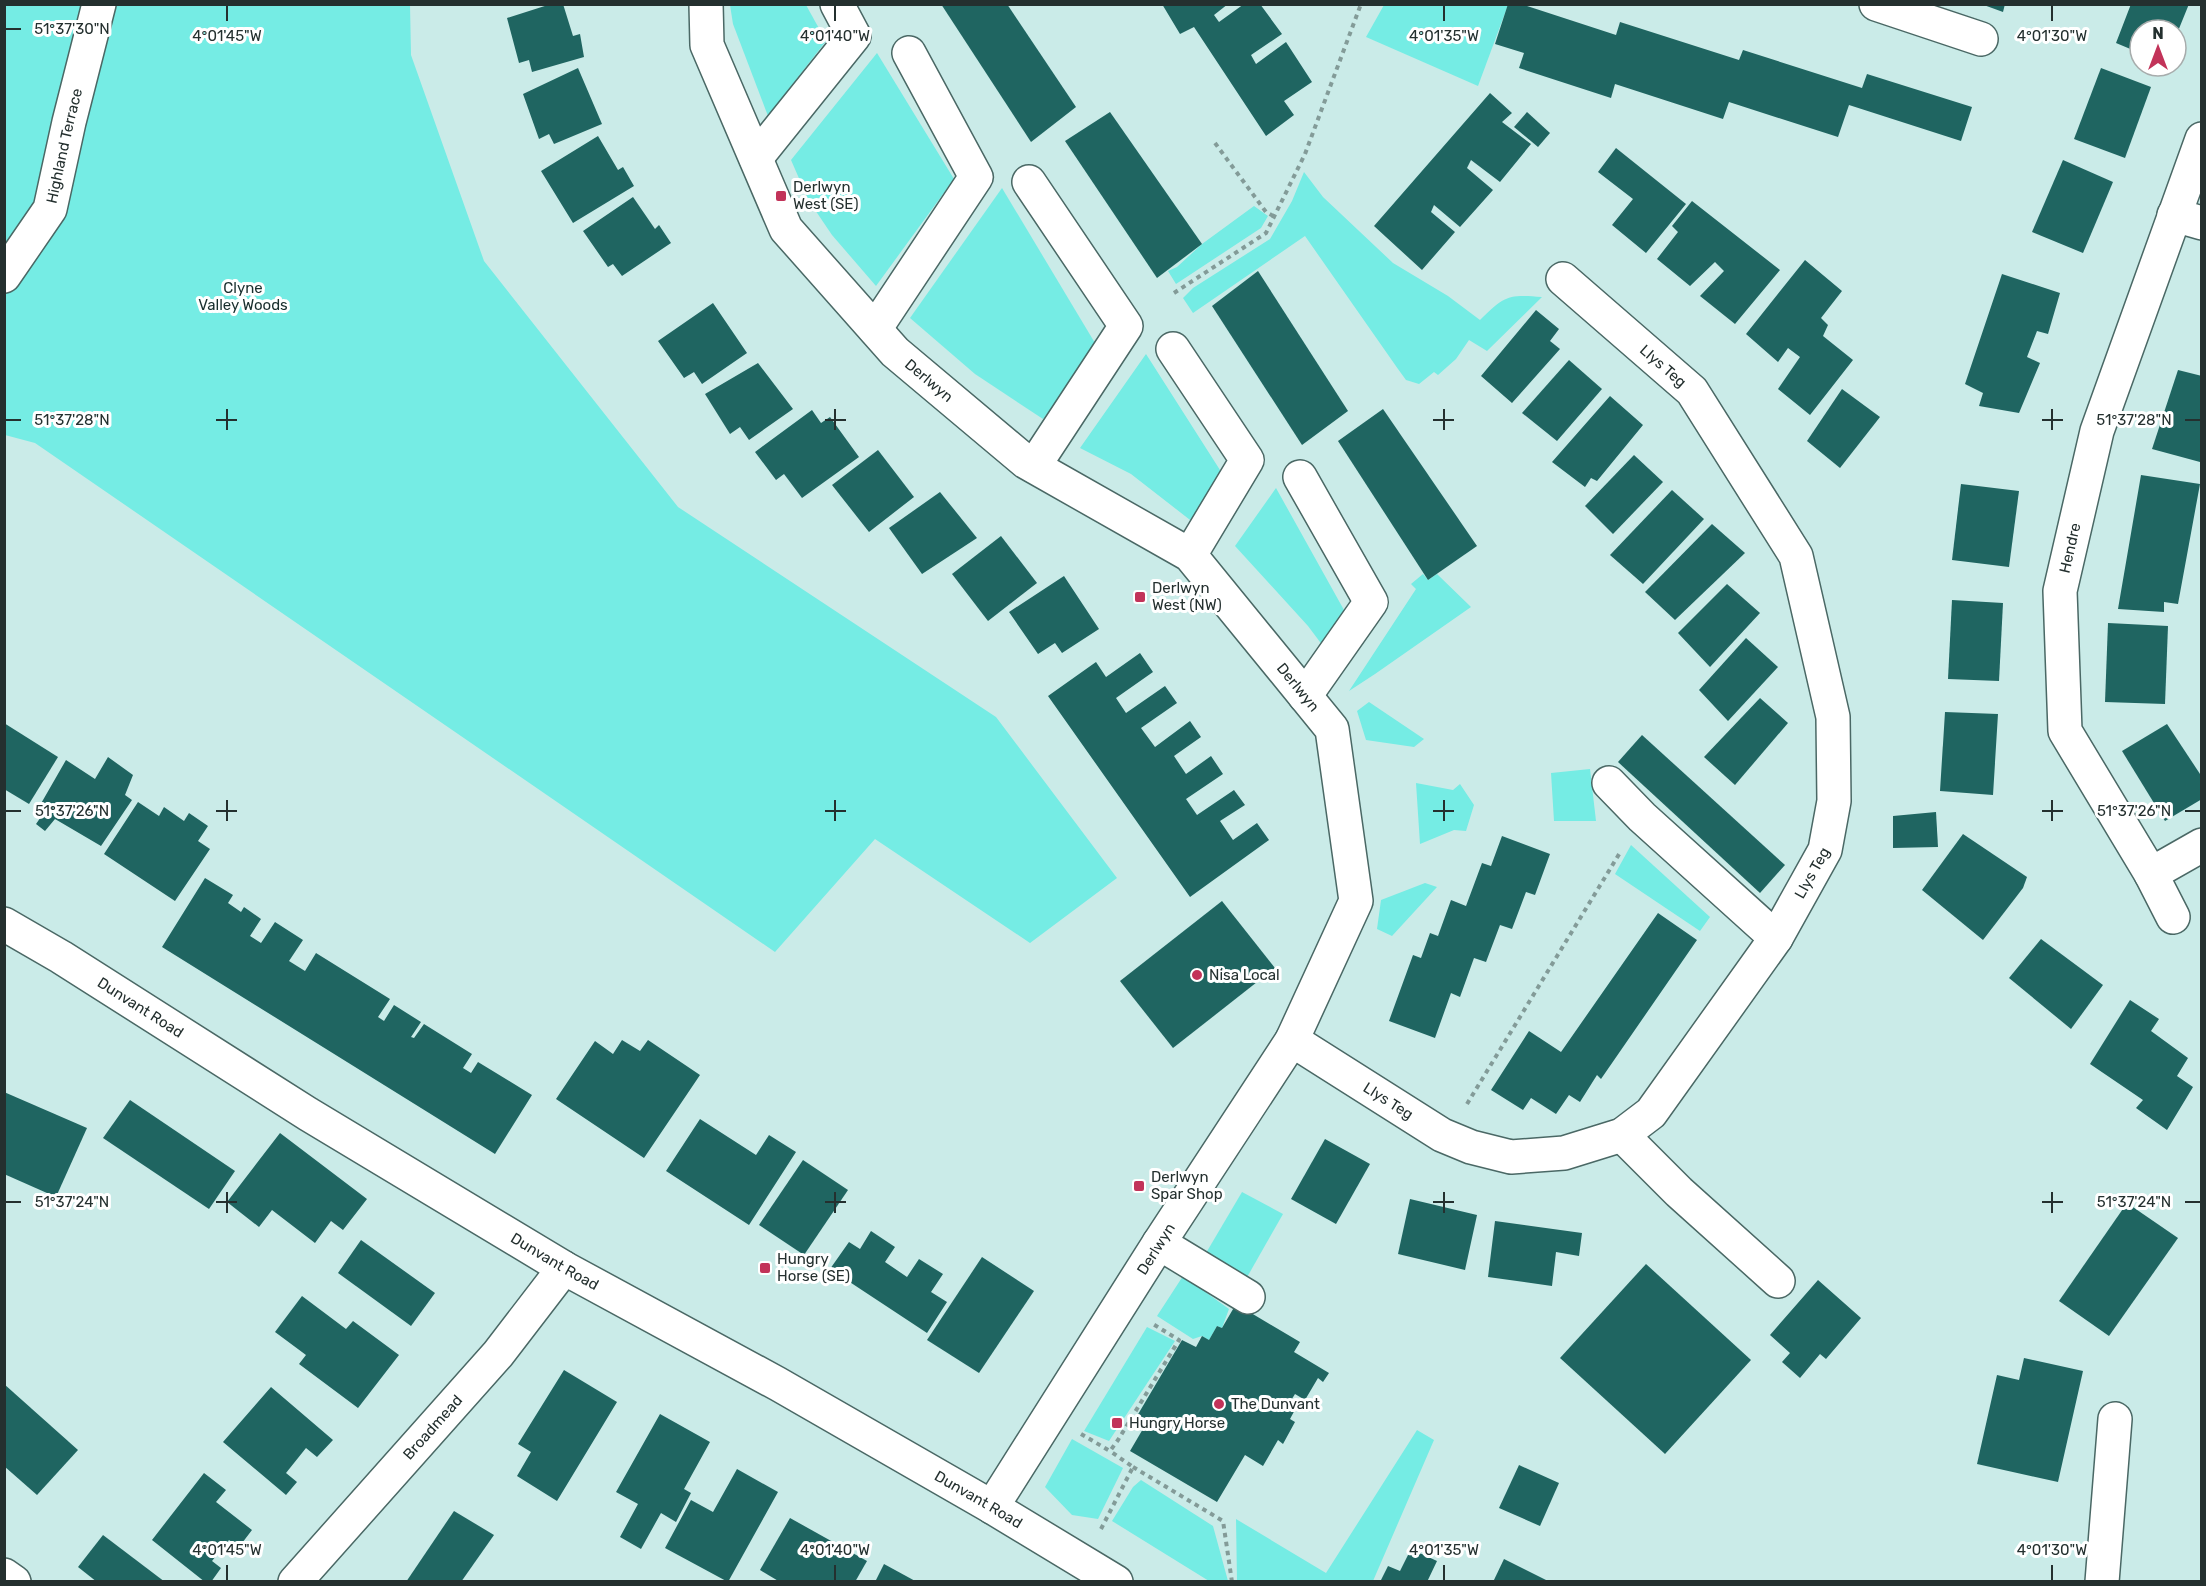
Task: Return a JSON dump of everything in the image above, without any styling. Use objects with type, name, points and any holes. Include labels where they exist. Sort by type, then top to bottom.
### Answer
[{"type":"street","name":"Highland Terrace","points":[[4,276],[50,209],[99,4]]},
{"type":"street","name":"Derlwyn","points":[[706,4],[707,45],[786,229],[895,352],[1026,462],[1190,555],[1332,729],[1356,901],[1292,1040],[1159,1243],[992,1507]]},
{"type":"street","points":[[756,158],[854,36],[837,4]]},
{"type":"street","points":[[1876,4],[1981,39]]},
{"type":"street","points":[[875,329],[976,177],[909,53]]},
{"type":"street","name":"Hendre","points":[[2173,917],[2151,874],[2066,731],[2060,591],[2097,431],[2188,219],[2202,139]]},
{"type":"street","points":[[1029,182],[1126,326],[1034,466]]},
{"type":"street","name":"Llys Teg","points":[[1292,1040],[1442,1135],[1471,1147],[1511,1156],[1564,1153],[1622,1136],[1651,1113],[1776,938],[1825,850],[1834,801],[1833,717],[1796,556],[1692,391],[1563,279]]},
{"type":"street","points":[[1173,349],[1247,460],[1190,555]]},
{"type":"street","points":[[1300,477],[1371,602],[1305,696]]},
{"type":"street","points":[[1609,783],[1642,817],[1776,938]]},
{"type":"street","points":[[2151,874],[2202,845]]},
{"type":"street","name":"Dunvant Road","points":[[4,924],[61,957],[308,1114],[564,1268],[778,1384],[1116,1581]]},
{"type":"street","points":[[1622,1136],[1679,1192],[1778,1281]]},
{"type":"street","points":[[1159,1243],[1248,1297]]},
{"type":"street","name":"Broadmead","points":[[295,1581],[498,1354],[564,1268]]},
{"type":"street","points":[[2102,1581],[2115,1419]]},
{"type":"street","points":[[4,1575],[14,1581]]},
{"type":"path","points":[[1174,293],[1266,233],[1305,154],[1361,4]]},
{"type":"path","points":[[1215,143],[1266,212],[1275,217]]},
{"type":"path","points":[[1442,1135],[1465,1107],[1642,817]]},
{"type":"path","points":[[1110,1451],[1179,1340],[1122,1304]]},
{"type":"path","points":[[1050,1417],[1223,1521],[1232,1581]]},
{"type":"path","points":[[1085,1562],[1133,1467]]},
{"type":"green space","name":"Clyne Valley Woods","points":[[4,5],[410,5],[411,55],[484,261],[678,507],[996,717],[1117,878],[1030,943],[875,839],[775,952],[35,443],[5,435]]},
{"type":"green space","points":[[730,5],[806,5],[826,41],[768,116],[733,24]]},
{"type":"green space","points":[[1384,5],[1508,5],[1478,86],[1366,37]]},
{"type":"green space","points":[[877,53],[954,179],[876,286],[832,235],[809,201],[791,160]]},
{"type":"green space","points":[[1304,172],[1323,197],[1393,263],[1448,296],[1480,320],[1507,298],[1542,297],[1487,351],[1469,340],[1456,359],[1438,375],[1434,372],[1419,384],[1406,380],[1305,236],[1193,313],[1183,298],[1193,288],[1270,239],[1292,201]]},
{"type":"green space","points":[[1002,188],[1098,348],[1043,419],[975,374],[910,318]]},
{"type":"green space","points":[[1254,206],[1268,216],[1261,228],[1176,284],[1168,271],[1177,267],[1202,244]]},
{"type":"green space","points":[[1146,354],[1227,481],[1194,523],[1131,474],[1080,448]]},
{"type":"green space","points":[[1276,488],[1349,619],[1323,646],[1308,626],[1235,546]]},
{"type":"green space","points":[[1423,574],[1428,580],[1437,574],[1471,607],[1349,691],[1416,589],[1411,584]]},
{"type":"green space","points":[[1369,702],[1424,739],[1414,747],[1366,740],[1357,711]]},
{"type":"green space","points":[[1590,769],[1596,821],[1554,821],[1551,773]]},
{"type":"green space","points":[[1416,783],[1453,790],[1460,784],[1474,805],[1466,831],[1454,830],[1420,844]]},
{"type":"green space","points":[[1631,845],[1710,917],[1700,931],[1615,874]]},
{"type":"green space","points":[[1425,883],[1437,887],[1392,936],[1377,929],[1381,900]]},
{"type":"green space","points":[[1242,1192],[1283,1214],[1246,1279],[1206,1253]]},
{"type":"green space","points":[[1183,1276],[1229,1309],[1222,1328],[1217,1326],[1209,1340],[1202,1336],[1193,1339],[1157,1316]]},
{"type":"green space","points":[[1147,1327],[1175,1341],[1109,1441],[1084,1431]]},
{"type":"green space","points":[[1417,1430],[1434,1440],[1373,1581],[1237,1581],[1236,1519],[1326,1573]]},
{"type":"green space","points":[[1072,1439],[1123,1468],[1098,1519],[1072,1515],[1045,1487]]},
{"type":"green space","points":[[1141,1480],[1213,1526],[1228,1581],[1209,1581],[1112,1521],[1133,1487]]},
{"type":"building","points":[[551,4],[563,4],[573,36],[580,34],[584,57],[532,72],[529,60],[519,63],[507,18]]},
{"type":"building","points":[[941,4],[1007,4],[1076,107],[1031,142]]},
{"type":"building","points":[[1162,4],[1228,4],[1214,15],[1219,22],[1244,4],[1260,4],[1282,34],[1251,55],[1256,64],[1286,42],[1312,82],[1284,101],[1294,115],[1266,136],[1194,27],[1180,34]]},
{"type":"building","points":[[1508,4],[1521,4],[1616,35],[1620,22],[1739,60],[1743,50],[1862,88],[1867,74],[1972,107],[1961,141],[1849,105],[1838,137],[1729,102],[1723,119],[1615,84],[1611,98],[1519,68],[1524,53],[1495,44]]},
{"type":"building","points":[[1981,4],[2005,4],[2003,12]]},
{"type":"building","points":[[2131,4],[2189,4],[2183,18],[2128,18],[2128,48],[2116,43]]},
{"type":"building","points":[[578,68],[602,124],[554,144],[549,134],[539,139],[523,94]]},
{"type":"building","points":[[2101,68],[2151,87],[2125,158],[2074,139]]},
{"type":"building","points":[[1490,93],[1512,113],[1502,122],[1531,144],[1500,182],[1471,160],[1467,168],[1493,190],[1460,227],[1434,205],[1431,212],[1455,232],[1422,270],[1374,226]]},
{"type":"building","points":[[1110,112],[1202,244],[1157,278],[1065,141]]},
{"type":"building","points":[[1527,112],[1550,133],[1538,147],[1514,127]]},
{"type":"building","points":[[598,136],[618,170],[623,167],[634,186],[573,223],[541,171]]},
{"type":"building","points":[[1616,148],[1686,204],[1646,253],[1612,225],[1633,199],[1598,172]]},
{"type":"building","points":[[2063,160],[2113,182],[2083,253],[2032,232]]},
{"type":"building","points":[[633,197],[655,229],[659,225],[671,243],[622,276],[613,264],[608,267],[583,231]]},
{"type":"building","points":[[1692,201],[1780,270],[1735,324],[1700,296],[1724,271],[1715,262],[1690,286],[1657,259],[1678,232],[1672,226]]},
{"type":"building","points":[[1805,260],[1842,291],[1821,318],[1828,325],[1823,336],[1853,360],[1810,415],[1778,389],[1800,357],[1788,348],[1778,362],[1746,334]]},
{"type":"building","points":[[1258,271],[1348,411],[1302,445],[1212,306]]},
{"type":"building","points":[[2002,274],[2060,293],[2048,334],[2037,331],[2027,357],[2040,363],[2019,413],[1979,406],[1983,393],[1965,384]]},
{"type":"building","points":[[713,303],[747,353],[702,384],[694,372],[684,378],[658,341]]},
{"type":"building","points":[[1536,310],[1559,329],[1550,341],[1560,349],[1512,403],[1481,376]]},
{"type":"building","points":[[1569,360],[1602,389],[1557,441],[1522,413]]},
{"type":"building","points":[[758,363],[793,409],[749,440],[740,427],[730,434],[705,394]]},
{"type":"building","points":[[2178,370],[2202,376],[2202,457],[2200,462],[2152,449]]},
{"type":"building","points":[[1842,389],[1880,417],[1840,468],[1807,441]]},
{"type":"building","points":[[1610,396],[1643,425],[1597,481],[1591,478],[1585,487],[1552,462]]},
{"type":"building","points":[[1383,409],[1477,546],[1428,580],[1338,441]]},
{"type":"building","points":[[812,410],[821,423],[830,417],[859,457],[802,498],[784,474],[776,480],[755,452]]},
{"type":"building","points":[[878,450],[914,497],[869,532],[832,485]]},
{"type":"building","points":[[1634,455],[1663,482],[1613,534],[1585,506]]},
{"type":"building","points":[[2141,475],[2200,484],[2178,604],[2164,602],[2164,612],[2118,609]]},
{"type":"building","points":[[1961,484],[2019,491],[2009,567],[1952,560]]},
{"type":"building","points":[[1672,490],[1704,519],[1643,584],[1610,555]]},
{"type":"building","points":[[940,492],[977,538],[922,574],[889,528]]},
{"type":"building","points":[[1712,524],[1745,553],[1675,620],[1645,592]]},
{"type":"building","points":[[1001,536],[1037,583],[988,621],[952,574]]},
{"type":"building","points":[[1064,576],[1099,629],[1062,653],[1055,643],[1038,654],[1009,612]]},
{"type":"building","points":[[1727,584],[1760,613],[1710,667],[1678,633]]},
{"type":"building","points":[[1952,600],[2003,603],[1999,681],[1948,679]]},
{"type":"building","points":[[2108,623],[2168,626],[2165,704],[2105,702]]},
{"type":"building","points":[[1746,638],[1778,667],[1728,721],[1699,690]]},
{"type":"building","points":[[1140,653],[1153,672],[1116,698],[1126,713],[1165,686],[1177,703],[1141,728],[1155,747],[1190,721],[1201,737],[1174,756],[1186,774],[1211,756],[1223,774],[1186,799],[1197,815],[1234,790],[1245,805],[1220,821],[1233,840],[1257,823],[1269,840],[1190,897],[1048,696],[1096,662],[1106,677]]},
{"type":"building","points":[[1760,698],[1788,723],[1735,785],[1704,757]]},
{"type":"building","points":[[1945,712],[1998,714],[1993,795],[1940,791]]},
{"type":"building","points":[[4,723],[58,757],[29,804],[4,789]]},
{"type":"building","points":[[2167,724],[2202,777],[2202,799],[2165,821],[2122,751]]},
{"type":"building","points":[[1642,735],[1785,865],[1760,893],[1618,762]]},
{"type":"building","points":[[108,757],[133,775],[125,795],[132,800],[101,846],[55,819],[45,831],[36,824],[45,811],[39,807],[66,760],[95,779]]},
{"type":"building","points":[[138,802],[159,816],[164,807],[184,821],[189,813],[208,826],[198,841],[210,849],[175,901],[104,854]]},
{"type":"building","points":[[1936,812],[1938,847],[1893,848],[1893,816]]},
{"type":"building","points":[[1963,834],[2027,877],[2023,888],[1983,940],[1922,890]]},
{"type":"building","points":[[1502,836],[1550,854],[1535,895],[1526,892],[1512,929],[1500,925],[1486,962],[1474,958],[1460,997],[1451,993],[1435,1038],[1389,1021],[1413,955],[1421,958],[1430,933],[1438,936],[1451,900],[1466,906],[1482,863],[1491,866]]},
{"type":"building","points":[[205,878],[233,895],[228,903],[241,912],[244,907],[261,919],[250,936],[261,943],[275,922],[303,940],[289,961],[305,971],[316,953],[390,999],[378,1017],[384,1021],[394,1005],[421,1022],[411,1037],[414,1038],[424,1024],[472,1054],[463,1068],[471,1073],[478,1062],[532,1095],[495,1154],[162,947]]},
{"type":"building","name":"Nisa Local","points":[[1222,901],[1275,968],[1173,1048],[1120,981]]},
{"type":"building","points":[[1658,913],[1697,940],[1601,1079],[1597,1075],[1580,1102],[1569,1095],[1556,1114],[1531,1098],[1523,1110],[1491,1090],[1529,1031],[1561,1052]]},
{"type":"building","points":[[2041,939],[2103,985],[2071,1029],[2009,978]]},
{"type":"building","points":[[2130,1000],[2159,1019],[2151,1031],[2188,1058],[2177,1076],[2193,1087],[2167,1130],[2136,1108],[2143,1100],[2090,1064]]},
{"type":"building","points":[[622,1040],[640,1051],[648,1040],[700,1075],[644,1158],[556,1099],[595,1041],[613,1054]]},
{"type":"building","points":[[4,1092],[87,1128],[56,1197],[4,1174]]},
{"type":"building","points":[[130,1100],[235,1171],[209,1209],[103,1138]]},
{"type":"building","points":[[700,1119],[756,1155],[769,1135],[796,1152],[749,1225],[666,1171]]},
{"type":"building","points":[[280,1133],[367,1199],[343,1230],[331,1221],[315,1243],[272,1210],[259,1227],[227,1202]]},
{"type":"building","points":[[1325,1139],[1370,1164],[1336,1224],[1291,1199]]},
{"type":"building","points":[[803,1160],[848,1190],[804,1255],[759,1225]]},
{"type":"building","points":[[1410,1199],[1477,1215],[1465,1270],[1398,1254]]},
{"type":"building","points":[[2127,1203],[2178,1238],[2109,1336],[2059,1301]]},
{"type":"building","points":[[1495,1221],[1582,1233],[1579,1256],[1556,1252],[1552,1286],[1488,1277]]},
{"type":"building","points":[[871,1231],[895,1247],[885,1262],[907,1277],[919,1259],[943,1274],[931,1292],[947,1302],[927,1333],[830,1269],[849,1242],[860,1249]]},
{"type":"building","points":[[361,1240],[435,1293],[411,1326],[338,1273]]},
{"type":"building","points":[[982,1257],[1034,1291],[979,1373],[927,1340]]},
{"type":"building","points":[[1646,1264],[1751,1360],[1665,1454],[1560,1358]]},
{"type":"building","points":[[1818,1280],[1861,1318],[1826,1359],[1820,1354],[1800,1378],[1782,1362],[1790,1353],[1770,1335]]},
{"type":"building","points":[[302,1296],[346,1329],[353,1321],[399,1355],[358,1408],[299,1364],[306,1355],[275,1332]]},
{"type":"building","name":"The Dunvant","points":[[1236,1304],[1300,1342],[1294,1352],[1329,1373],[1323,1382],[1318,1378],[1305,1400],[1295,1394],[1290,1402],[1297,1406],[1290,1419],[1295,1422],[1283,1444],[1278,1440],[1263,1466],[1245,1455],[1217,1502],[1130,1451],[1147,1422],[1137,1416],[1182,1340],[1196,1347],[1202,1336],[1209,1340],[1217,1326],[1222,1328]]},
{"type":"building","points":[[2024,1358],[2083,1371],[2058,1482],[1977,1464],[1997,1375],[2019,1380]]},
{"type":"building","points":[[564,1370],[617,1402],[557,1501],[517,1476],[531,1452],[518,1444]]},
{"type":"building","points":[[4,1384],[78,1450],[37,1495],[4,1466]]},
{"type":"building","points":[[271,1387],[333,1440],[317,1457],[306,1448],[286,1473],[297,1482],[286,1495],[223,1442]]},
{"type":"building","points":[[660,1414],[710,1442],[684,1489],[691,1493],[676,1522],[661,1513],[641,1549],[620,1537],[638,1504],[616,1492]]},
{"type":"building","points":[[1519,1465],[1559,1483],[1540,1526],[1499,1508]]},
{"type":"building","points":[[737,1469],[778,1492],[728,1582],[665,1548],[691,1500],[713,1512]]},
{"type":"building","points":[[204,1473],[226,1490],[216,1502],[252,1530],[239,1547],[229,1540],[212,1561],[221,1568],[211,1582],[205,1582],[152,1540]]},
{"type":"building","points":[[454,1511],[494,1535],[461,1582],[406,1582]]},
{"type":"building","points":[[790,1518],[867,1561],[855,1582],[780,1582],[760,1570]]},
{"type":"building","points":[[103,1535],[165,1582],[97,1582],[78,1567]]},
{"type":"building","points":[[1411,1549],[1437,1561],[1427,1582],[1380,1582],[1388,1566],[1400,1571]]},
{"type":"building","points":[[1504,1559],[1550,1582],[1493,1582]]},
{"type":"building","points":[[884,1564],[917,1582],[875,1582]]},
{"type":"place","name":"Derlwyn West (SE)","points":[[781,196]]},
{"type":"place","name":"Derlwyn West (NW)","points":[[1140,597]]},
{"type":"place","name":"Nisa Local","points":[[1197,975]]},
{"type":"place","name":"Derlwyn Spar Shop","points":[[1139,1186]]},
{"type":"place","name":"Hungry Horse (SE)","points":[[765,1268]]},
{"type":"place","name":"The Dunvant","points":[[1219,1404]]},
{"type":"place","name":"Hungry Horse","points":[[1117,1423]]}]
